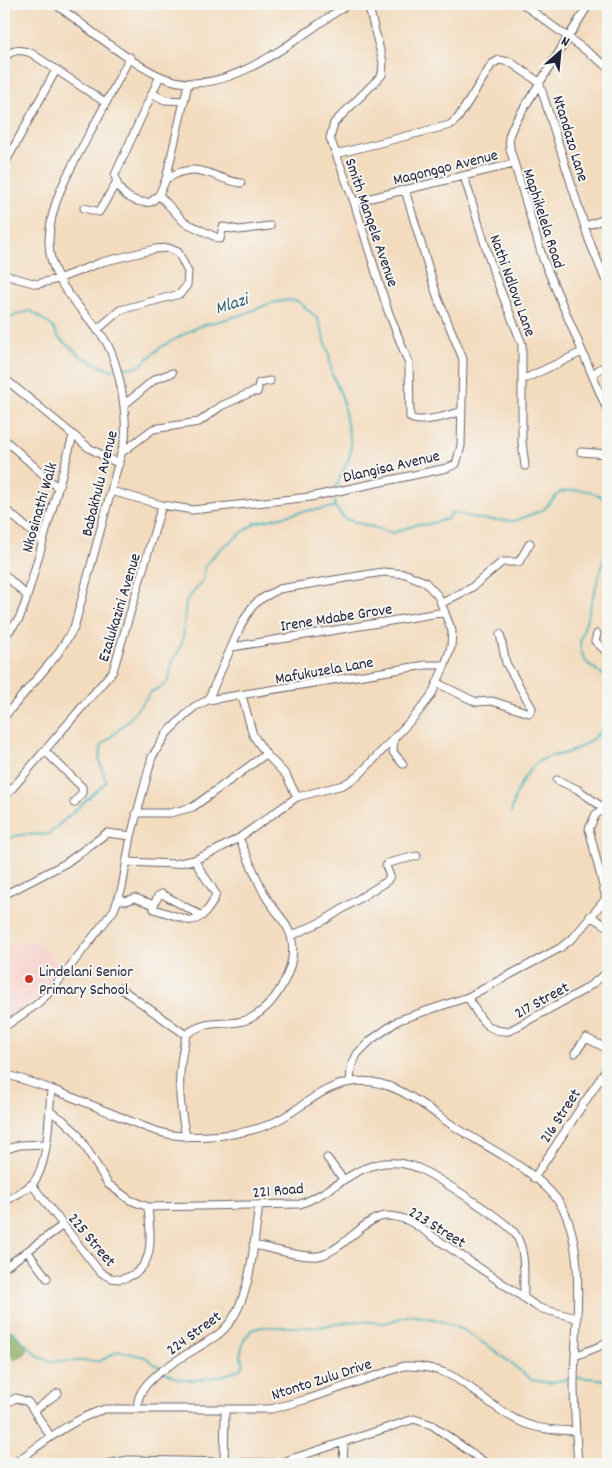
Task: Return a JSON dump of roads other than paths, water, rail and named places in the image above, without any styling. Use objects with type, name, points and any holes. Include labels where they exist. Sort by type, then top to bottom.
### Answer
[{"type":"street","points":[[55,4],[160,76],[188,84],[208,84],[238,74],[286,46],[349,4]]},
{"type":"street","name":"Smith Manqele Avenue","points":[[368,4],[383,69],[378,81],[339,117],[331,128],[330,138],[354,202],[387,308],[409,364],[410,417],[413,420],[421,421],[460,412]]},
{"type":"street","points":[[523,4],[608,67]]},
{"type":"street","name":"Maphikelela Road","points":[[589,4],[539,82],[511,130],[509,141],[513,164],[543,259],[608,412]]},
{"type":"street","points":[[4,59],[10,52],[23,50],[106,103]]},
{"type":"street","name":"Babakhulu Avenue","points":[[4,717],[56,656],[74,628],[119,464],[126,420],[113,362],[106,342],[75,305],[58,279],[49,241],[55,201],[130,57]]},
{"type":"street","points":[[336,154],[450,125],[458,118],[495,61],[503,60],[510,62],[539,82]]},
{"type":"street","points":[[4,165],[56,70]]},
{"type":"street","points":[[84,208],[99,212],[116,184],[117,168],[160,76]]},
{"type":"street","name":"Ntandazo Lane","points":[[539,82],[584,226],[608,286]]},
{"type":"street","points":[[116,184],[120,190],[135,201],[152,202],[159,195],[166,179],[188,84]]},
{"type":"street","points":[[153,94],[165,100],[184,101]]},
{"type":"street","name":"Maqongqo Avenue","points":[[354,202],[513,164]]},
{"type":"street","points":[[166,179],[188,170],[203,171],[241,183]]},
{"type":"street","name":"Nathi Ndlovu Lane","points":[[464,176],[494,274],[522,344],[524,466]]},
{"type":"street","name":"Dlangisa Avenue","points":[[111,491],[162,505],[193,510],[310,497],[447,468],[456,464],[460,454],[462,353],[437,296],[404,190]]},
{"type":"street","points":[[159,195],[184,222],[220,239],[223,227],[239,230],[252,226],[259,228],[270,226]]},
{"type":"street","points":[[584,226],[608,218]]},
{"type":"street","points":[[4,275],[37,284],[58,279],[102,262],[155,249],[173,249],[182,258],[186,264],[188,278],[180,294],[120,310],[97,330]]},
{"type":"street","points":[[522,380],[582,352]]},
{"type":"street","points":[[592,374],[608,364]]},
{"type":"street","points":[[124,405],[155,379],[172,373]]},
{"type":"street","points":[[4,378],[94,452],[119,464]]},
{"type":"street","points":[[121,453],[153,430],[199,422],[221,406],[252,392],[257,392],[259,383],[270,381]]},
{"type":"street","name":"Nkosinathi Walk","points":[[4,638],[19,620],[73,436]]},
{"type":"street","points":[[4,439],[57,487]]},
{"type":"street","points":[[581,452],[608,454]]},
{"type":"street","name":"Ezalukazini Avenue","points":[[4,798],[114,671],[162,505]]},
{"type":"street","points":[[4,508],[42,541]]},
{"type":"street","points":[[442,603],[471,588],[502,562],[519,562],[530,543]]},
{"type":"street","points":[[4,1027],[51,992],[105,923],[118,900],[130,836],[147,768],[161,741],[194,707],[208,700],[246,614],[259,600],[279,589],[384,572],[396,572],[425,582],[442,603],[452,632],[451,647],[445,665],[437,684],[424,705],[355,779],[343,785],[297,797],[239,838],[194,860],[162,864],[126,862]]},
{"type":"street","points":[[4,574],[27,596]]},
{"type":"street","name":"Irene Mdabe Grove","points":[[232,647],[445,612]]},
{"type":"street","points":[[437,684],[476,702],[497,702],[526,713],[530,712],[532,708],[506,663],[500,634]]},
{"type":"street","points":[[597,634],[595,641],[608,653]]},
{"type":"street","name":"Mafukuzela Lane","points":[[208,700],[426,666],[445,665]]},
{"type":"street","points":[[242,696],[253,735],[266,754],[286,775],[297,797]]},
{"type":"street","points":[[394,737],[393,752],[403,764]]},
{"type":"street","points":[[45,751],[82,787],[82,793],[74,803]]},
{"type":"street","points":[[136,813],[170,813],[194,807],[266,754]]},
{"type":"street","points":[[557,780],[607,809]]},
{"type":"street","points":[[350,1082],[353,1060],[362,1046],[404,1017],[468,997],[560,948],[574,937],[607,897],[589,829],[596,814],[607,809]]},
{"type":"street","points":[[4,895],[66,863],[107,834],[130,836]]},
{"type":"street","points":[[186,1136],[178,1098],[180,1068],[186,1035],[203,1025],[244,1020],[265,1006],[278,991],[288,970],[291,955],[291,936],[267,899],[239,838]]},
{"type":"street","points":[[291,936],[324,920],[387,882],[390,876],[386,866],[388,863],[417,856]]},
{"type":"street","points":[[194,860],[216,894],[202,916],[188,920],[154,909],[158,896],[162,894],[202,916]]},
{"type":"street","points":[[118,900],[135,898],[154,905]]},
{"type":"street","points":[[590,916],[608,927]]},
{"type":"street","name":"217 Street","points":[[468,997],[487,1026],[497,1031],[509,1031],[577,995],[608,972]]},
{"type":"street","points":[[120,988],[186,1035]]},
{"type":"street","points":[[575,1053],[586,1038],[608,1049]]},
{"type":"street","name":"216 Street","points":[[534,1178],[608,1067]]},
{"type":"street","points":[[4,1074],[51,1089],[152,1130],[186,1136],[228,1134],[273,1123],[316,1096],[350,1082],[373,1082],[403,1093],[534,1178],[556,1198],[573,1232],[576,1257],[574,1386],[578,1464]]},
{"type":"street","points":[[4,1203],[32,1184],[41,1166],[51,1089]]},
{"type":"street","name":"221 Road","points":[[49,1111],[62,1119],[77,1133],[112,1188],[130,1200],[148,1207],[300,1204],[320,1196],[343,1179],[369,1166],[399,1163],[420,1169],[502,1220],[514,1231],[521,1246],[524,1298]]},
{"type":"street","points":[[4,1150],[20,1145],[45,1144]]},
{"type":"street","points":[[327,1158],[343,1179]]},
{"type":"street","name":"225 Street","points":[[32,1184],[99,1271],[108,1278],[118,1280],[138,1272],[145,1265],[150,1242],[148,1207]]},
{"type":"street","name":"224 Street","points":[[138,1409],[136,1400],[146,1383],[219,1334],[236,1315],[245,1292],[259,1205]]},
{"type":"street","name":"223 Street","points":[[253,1245],[318,1256],[333,1250],[378,1217],[388,1214],[399,1216],[413,1223],[524,1298],[552,1313],[576,1318]]},
{"type":"street","points":[[4,1268],[63,1224]]},
{"type":"street","points":[[27,1251],[48,1278]]},
{"type":"street","points":[[575,1356],[598,1348],[608,1341]]},
{"type":"street","name":"Ntonto Zulu Drive","points":[[12,1464],[90,1414],[105,1409],[254,1411],[287,1406],[404,1366],[434,1368],[464,1382],[519,1421],[549,1429],[576,1431]]},
{"type":"street","points":[[35,1410],[58,1393]]},
{"type":"street","points":[[4,1404],[16,1398],[28,1402],[52,1437]]},
{"type":"street","points":[[224,1463],[225,1411]]},
{"type":"street","points":[[106,1464],[128,1460],[197,1464],[279,1463],[291,1461],[414,1419],[432,1425],[487,1464]]},
{"type":"street","points":[[343,1464],[344,1442]]},
{"type":"waterway","name":"Mlazi","points":[[119,368],[138,367],[161,347],[197,327],[244,314],[271,303],[290,300],[299,302],[318,319],[329,354],[332,374],[342,397],[351,445],[350,456],[335,489]]},
{"type":"waterway","name":"Mlazi","points":[[4,322],[18,314],[31,311],[52,326],[58,337],[82,357],[109,370],[114,369]]},
{"type":"waterway","points":[[335,501],[335,507],[345,519],[393,533],[418,524],[425,525],[447,519],[453,512],[478,519],[514,521],[543,510],[560,492],[574,490],[591,492],[608,502]]},
{"type":"waterway","points":[[4,843],[8,839],[19,835],[49,834],[106,782],[99,759],[102,745],[128,721],[151,692],[162,687],[169,679],[173,659],[178,653],[183,639],[186,601],[203,580],[205,566],[219,550],[255,523],[306,511],[335,507]]},
{"type":"waterway","points":[[608,545],[580,642],[583,655],[588,664],[608,678]]},
{"type":"waterway","points":[[511,813],[520,785],[532,767],[544,758],[563,754],[581,746],[608,724]]},
{"type":"waterway","points":[[165,1372],[176,1378],[186,1380],[204,1379],[233,1372],[244,1364],[240,1356],[244,1339],[252,1330],[262,1327],[318,1327],[356,1321],[385,1323],[410,1315],[439,1320],[465,1331],[494,1350],[532,1380],[549,1383],[571,1378]]},
{"type":"waterway","points":[[4,1328],[12,1331],[39,1357],[49,1361],[100,1361],[119,1351],[145,1357],[162,1369]]},
{"type":"waterway","points":[[576,1377],[608,1380]]},
{"type":"waterway","points":[[608,1393],[608,1402]]},
{"type":"place","name":"Lindelani Senior Primary School","points":[[29,979]]}]
